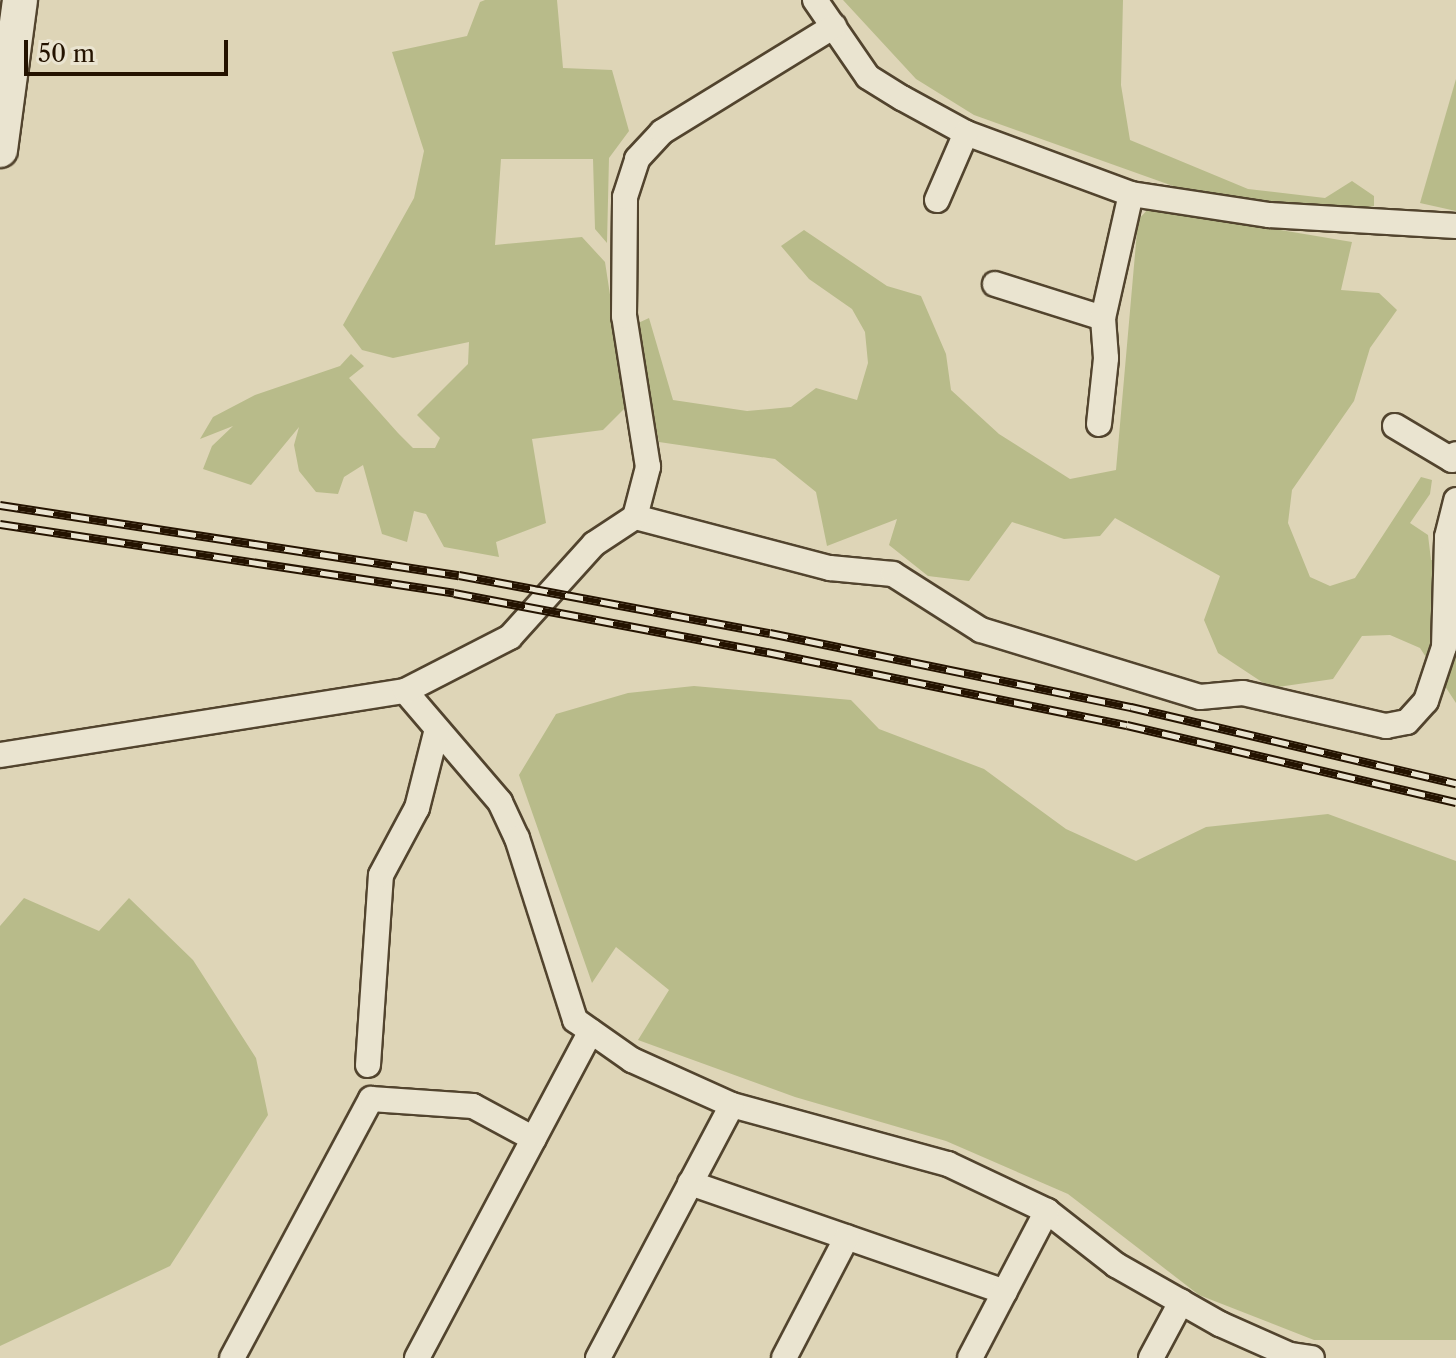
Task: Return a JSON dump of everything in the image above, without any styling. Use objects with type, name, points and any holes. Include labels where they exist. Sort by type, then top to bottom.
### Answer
[{"type":"street","points":[[0,150],[20,0]]},
{"type":"street","points":[[815,0],[868,77],[966,133],[1131,194],[1269,215],[1456,226]]},
{"type":"street","points":[[0,755],[405,691],[510,637],[594,544],[635,517],[648,467],[624,316],[625,197],[637,159],[662,132],[834,26]]},
{"type":"street","points":[[937,200],[966,133]]},
{"type":"street","points":[[1099,424],[1106,358],[1103,318],[1131,194]]},
{"type":"street","points":[[995,284],[1103,318]]},
{"type":"street","points":[[1395,426],[1452,460],[1456,454]]},
{"type":"street","points":[[635,517],[830,568],[893,574],[981,630],[1200,697],[1243,693],[1386,726],[1407,722],[1426,701],[1444,647],[1447,537],[1456,500]]},
{"type":"street","points":[[405,691],[500,802],[517,838],[575,1020],[632,1060],[732,1105],[948,1164],[1047,1211],[1116,1265],[1181,1302],[1290,1355],[1312,1358]]},
{"type":"street","points":[[368,1065],[381,875],[417,808],[437,729]]},
{"type":"street","points":[[417,1358],[591,1031]]},
{"type":"street","points":[[232,1358],[371,1099],[473,1106],[534,1139]]},
{"type":"street","points":[[598,1358],[732,1105]]},
{"type":"street","points":[[690,1183],[1005,1292]]},
{"type":"street","points":[[970,1358],[1047,1211]]},
{"type":"street","points":[[784,1358],[847,1237]]},
{"type":"street","points":[[1151,1358],[1181,1302]]},
{"type":"green space","points":[[557,0],[563,68],[612,70],[629,131],[609,158],[607,243],[595,229],[593,159],[501,159],[495,245],[582,237],[605,262],[627,406],[603,430],[532,439],[546,523],[496,542],[499,557],[444,547],[426,514],[414,511],[407,542],[382,534],[363,465],[344,477],[338,494],[316,492],[299,471],[294,445],[299,427],[251,485],[203,469],[212,446],[233,426],[200,439],[213,417],[255,395],[340,366],[351,354],[364,366],[349,378],[398,433],[413,448],[435,448],[440,438],[417,415],[468,364],[469,342],[393,358],[362,350],[343,325],[414,198],[424,151],[392,52],[467,36],[480,2]]},
{"type":"green space","points":[[843,0],[1123,0],[1121,85],[1130,140],[1248,189],[1325,198],[1352,181],[1374,196],[1374,206],[1351,210],[1257,205],[1173,186],[974,115],[916,79]]},
{"type":"green space","points":[[1456,79],[1456,211],[1420,203]]},
{"type":"green space","points":[[1149,208],[1352,242],[1341,290],[1379,293],[1397,310],[1370,348],[1354,401],[1292,490],[1288,523],[1310,577],[1330,586],[1355,578],[1421,477],[1432,480],[1430,494],[1410,523],[1428,535],[1431,560],[1456,563],[1456,703],[1420,648],[1390,635],[1362,636],[1333,679],[1271,688],[1218,653],[1204,620],[1220,576],[1115,518],[1100,536],[1064,539],[1012,522],[969,581],[928,576],[889,545],[897,519],[827,546],[816,492],[775,459],[659,442],[636,324],[649,318],[673,400],[747,411],[791,407],[816,388],[857,400],[868,363],[865,332],[852,309],[809,279],[781,246],[804,230],[887,286],[921,296],[946,354],[951,390],[999,434],[1070,479],[1116,470],[1138,220]]},
{"type":"green space","points":[[694,686],[851,700],[879,729],[984,769],[1066,829],[1136,861],[1206,827],[1328,814],[1456,861],[1456,1340],[1314,1340],[1199,1295],[1068,1194],[946,1141],[795,1097],[638,1040],[669,990],[616,947],[592,983],[519,775],[556,714],[628,693]]},
{"type":"green space","points":[[24,898],[99,931],[129,898],[193,960],[256,1058],[268,1115],[170,1266],[0,1346],[0,926]]},
{"type":"railway","points":[[0,505],[459,575],[770,633],[1131,707],[1456,783]]},
{"type":"railway","points":[[0,524],[454,593],[767,652],[1127,725],[1456,802]]}]
